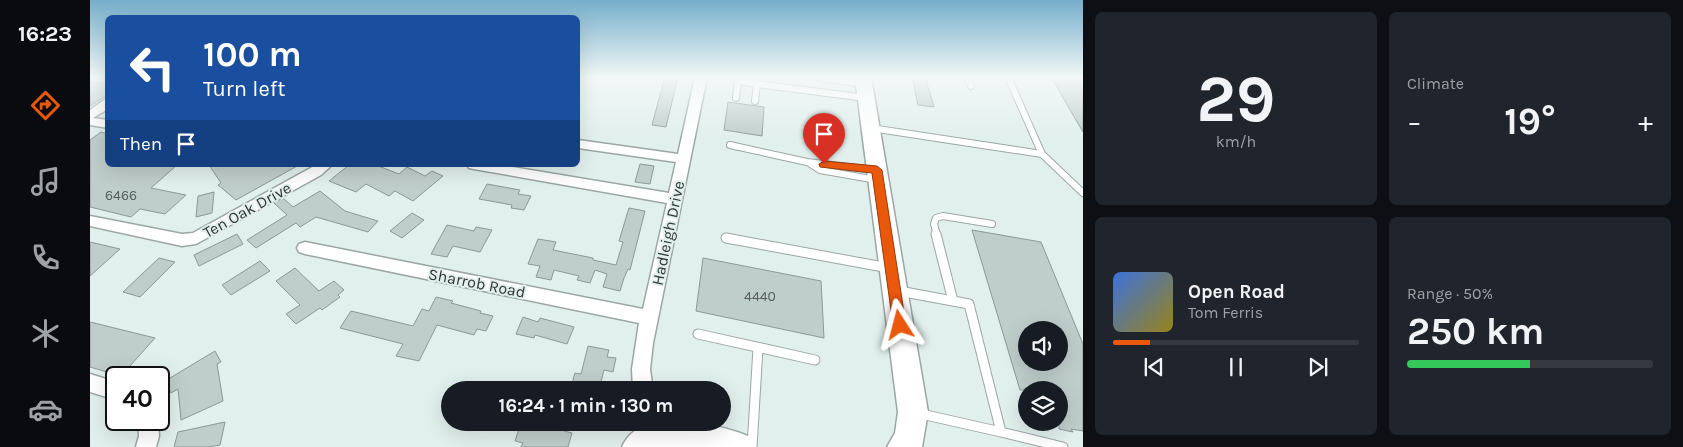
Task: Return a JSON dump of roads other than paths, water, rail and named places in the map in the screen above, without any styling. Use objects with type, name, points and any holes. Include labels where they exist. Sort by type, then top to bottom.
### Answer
[{"type":"street","name":"Hadleigh Drive","points":[[643,381],[642,356],[697,98]]},
{"type":"street","points":[[866,98],[913,412],[908,441],[903,447]]},
{"type":"street","points":[[90,115],[105,105]]},
{"type":"street","points":[[90,121],[105,124]]},
{"type":"street","points":[[580,144],[684,159]]},
{"type":"street","name":"Ten Oak Drive","points":[[90,221],[182,240],[194,238],[243,213],[322,167]]},
{"type":"street","points":[[486,167],[675,199]]},
{"type":"street","name":"Sharrob Road","points":[[305,248],[650,318]]},
{"type":"street","points":[[90,383],[105,388]]},
{"type":"street","points":[[146,447],[147,431]]},
{"type":"street","points":[[650,435],[678,433],[738,447]]},
{"type":"lane","points":[[1017,98],[1042,154],[1083,193]]},
{"type":"lane","points":[[870,128],[1042,154]]},
{"type":"lane","points":[[730,145],[877,175]]},
{"type":"lane","points":[[807,162],[820,170],[877,175]]},
{"type":"lane","points":[[953,301],[934,224],[936,218],[943,216],[992,224]]},
{"type":"lane","points":[[726,238],[893,279],[953,301],[969,304],[1001,432]]},
{"type":"lane","points":[[698,334],[815,360]]},
{"type":"lane","points":[[752,447],[758,348]]},
{"type":"lane","points":[[913,412],[1063,447]]}]
